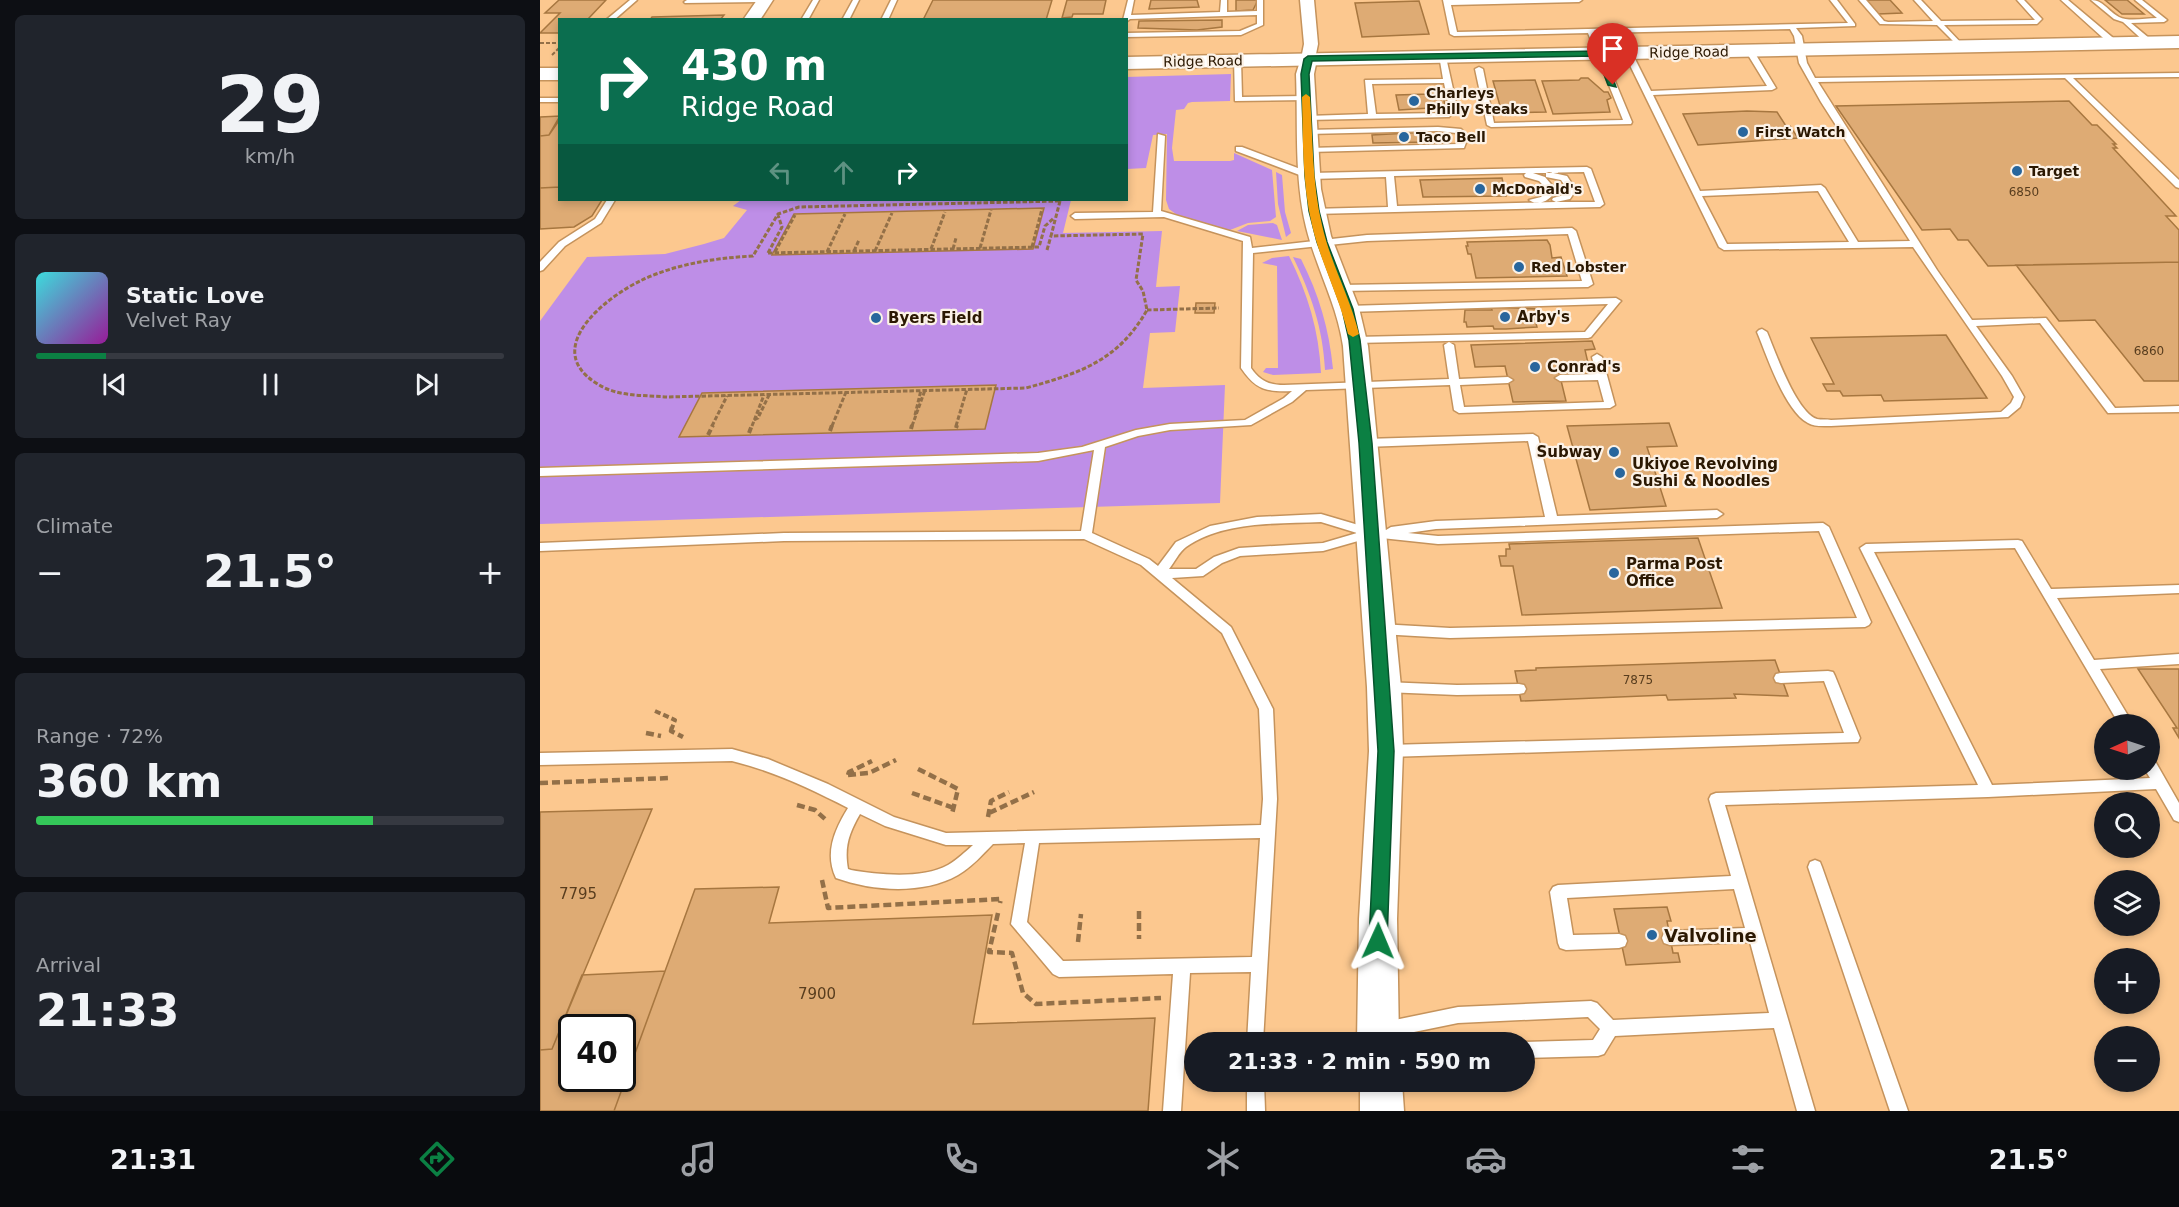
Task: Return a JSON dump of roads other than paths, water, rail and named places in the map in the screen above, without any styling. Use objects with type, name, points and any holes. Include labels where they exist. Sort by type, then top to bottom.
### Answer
[{"type":"main road","name":"Ridge Road","points":[[1128,63],[2179,42]]},
{"type":"main road","points":[[540,74],[558,74]]},
{"type":"street","points":[[752,18],[765,0]]},
{"type":"street","points":[[1307,0],[1311,44],[1305,74],[1310,176],[1314,211],[1322,242],[1344,298],[1355,340],[1384,687],[1386,751],[1378,919],[1378,1032]]},
{"type":"street","points":[[1381,1092],[1382,1111]]},
{"type":"lane","points":[[611,18],[633,0]]},
{"type":"lane","points":[[687,2],[758,0]]},
{"type":"lane","points":[[805,18],[816,0]]},
{"type":"lane","points":[[845,18],[856,0]]},
{"type":"lane","points":[[885,18],[894,0]]},
{"type":"lane","points":[[1131,0],[1127,18],[1260,14]]},
{"type":"lane","points":[[1223,14],[1224,0]]},
{"type":"lane","points":[[1128,35],[1241,33],[1260,25],[1260,0]]},
{"type":"lane","points":[[1579,0],[1446,2],[1454,34],[1853,25],[1833,0]]},
{"type":"lane","points":[[1862,0],[1882,23],[2037,22],[2039,19],[2020,0]]},
{"type":"lane","points":[[1917,0],[1960,46]]},
{"type":"lane","points":[[2064,0],[2115,44]]},
{"type":"lane","points":[[2094,0],[2116,18],[2125,21],[2164,20],[2138,0]]},
{"type":"lane","points":[[2099,0],[2151,43]]},
{"type":"lane","points":[[1762,332],[1786,386],[1801,410],[1812,421],[1831,423],[2004,415],[2016,405],[2019,397],[1916,244],[1813,80],[1803,63],[1798,36],[1792,27]]},
{"type":"lane","points":[[1479,69],[1491,125],[1628,122],[1591,31]]},
{"type":"lane","points":[[1648,93],[1772,88],[1749,51]]},
{"type":"lane","points":[[1628,53],[1724,248],[1916,244]]},
{"type":"lane","points":[[1308,133],[1372,116],[1446,115],[1453,107],[1442,57]]},
{"type":"lane","points":[[1237,60],[1238,99],[1306,98]]},
{"type":"lane","points":[[1813,80],[2179,75]]},
{"type":"lane","points":[[2067,76],[2179,185]]},
{"type":"lane","points":[[1372,116],[1368,82],[1447,81]]},
{"type":"lane","points":[[540,100],[558,100]]},
{"type":"lane","points":[[1451,130],[1463,134],[1465,141],[1461,146],[1308,133],[1451,130]]},
{"type":"lane","points":[[1157,214],[1161,136]]},
{"type":"lane","points":[[1239,149],[1310,176],[1587,169],[1600,204],[1314,211]]},
{"type":"lane","points":[[1416,173],[1429,177],[1557,176],[1564,178],[1571,186],[1572,194],[1567,197],[1542,200],[1452,202],[1430,208]]},
{"type":"lane","points":[[1390,174],[1393,209]]},
{"type":"lane","points":[[1535,175],[1548,182],[1552,190],[1542,200]]},
{"type":"lane","points":[[1697,194],[1821,188],[1856,245]]},
{"type":"lane","points":[[540,268],[562,244],[598,221],[610,201]]},
{"type":"lane","points":[[1075,216],[1165,214],[1247,239],[1246,368],[1254,382],[1269,388],[1508,380]]},
{"type":"lane","points":[[1248,251],[1367,238],[1572,231],[1588,284],[1344,298]]},
{"type":"lane","points":[[1344,298],[1616,301],[1588,334],[1355,340]]},
{"type":"lane","points":[[1970,323],[2043,320],[2112,411],[2179,409]]},
{"type":"lane","points":[[1449,345],[1459,410],[1610,405],[1597,357]]},
{"type":"lane","points":[[1560,378],[1602,377]]},
{"type":"lane","points":[[540,472],[1038,457],[1083,450],[1136,433],[1170,427],[1247,423],[1288,400],[1303,387]]},
{"type":"lane","points":[[1365,443],[1533,437],[1552,521]]},
{"type":"lane","points":[[1086,535],[1100,445]]},
{"type":"lane","points":[[1159,574],[1199,573],[1218,560],[1239,552],[1323,547],[1372,533],[1436,525],[1717,514]]},
{"type":"lane","points":[[1159,574],[1180,545],[1231,524],[1321,518],[1372,533],[1438,540],[1823,527],[1865,622],[1450,633],[1378,629]]},
{"type":"lane","points":[[540,547],[784,537],[1086,535],[1145,562],[1227,630],[1266,709],[1270,799],[1256,1032]]},
{"type":"lane","points":[[1988,791],[1866,548],[2018,544],[2120,714]]},
{"type":"lane","points":[[2048,594],[2179,590]]},
{"type":"lane","points":[[2092,665],[2179,659]]},
{"type":"lane","points":[[1386,751],[1853,738],[1828,676],[1781,678]]},
{"type":"lane","points":[[1384,687],[1456,690],[1519,689]]},
{"type":"lane","points":[[540,759],[732,755],[763,763],[890,822],[946,838],[1268,831]]},
{"type":"lane","points":[[2158,780],[2179,816]]},
{"type":"lane","points":[[1806,1111],[1716,799],[1988,791],[2160,783]]},
{"type":"lane","points":[[857,806],[838,837],[841,873],[851,878],[892,880],[938,876],[962,864],[990,838]]},
{"type":"lane","points":[[1033,837],[1019,924],[1059,969],[1259,964]]},
{"type":"lane","points":[[1815,867],[1899,1111]]},
{"type":"lane","points":[[1619,941],[1566,943],[1558,891],[1740,882]]},
{"type":"lane","points":[[1670,938],[1755,935]]},
{"type":"lane","points":[[1172,1111],[1182,966]]},
{"type":"lane","points":[[1396,1032],[1458,1015],[1591,1009],[1610,1028],[1780,1020]]},
{"type":"lane","points":[[1535,1050],[1598,1048],[1610,1028]]},
{"type":"lane","points":[[1256,1092],[1256,1111]]},
{"type":"place","name":"Charleys Philly Steaks","points":[[1414,101]]},
{"type":"place","name":"First Watch","points":[[1743,132]]},
{"type":"place","name":"Taco Bell","points":[[1404,137]]},
{"type":"place","name":"Target","points":[[2017,171]]},
{"type":"place","name":"McDonald's","points":[[1480,189]]},
{"type":"place","name":"Red Lobster","points":[[1519,267]]},
{"type":"place","name":"Arby's","points":[[1505,317]]},
{"type":"place","name":"Byers Field","points":[[876,318]]},
{"type":"place","name":"Conrad's","points":[[1535,367]]},
{"type":"place","name":"Subway","points":[[1614,452]]},
{"type":"place","name":"Ukiyoe Revolving Sushi & Noodles","points":[[1620,473]]},
{"type":"place","name":"Parma Post Office","points":[[1614,573]]},
{"type":"place","name":"Valvoline","points":[[1652,935]]}]
